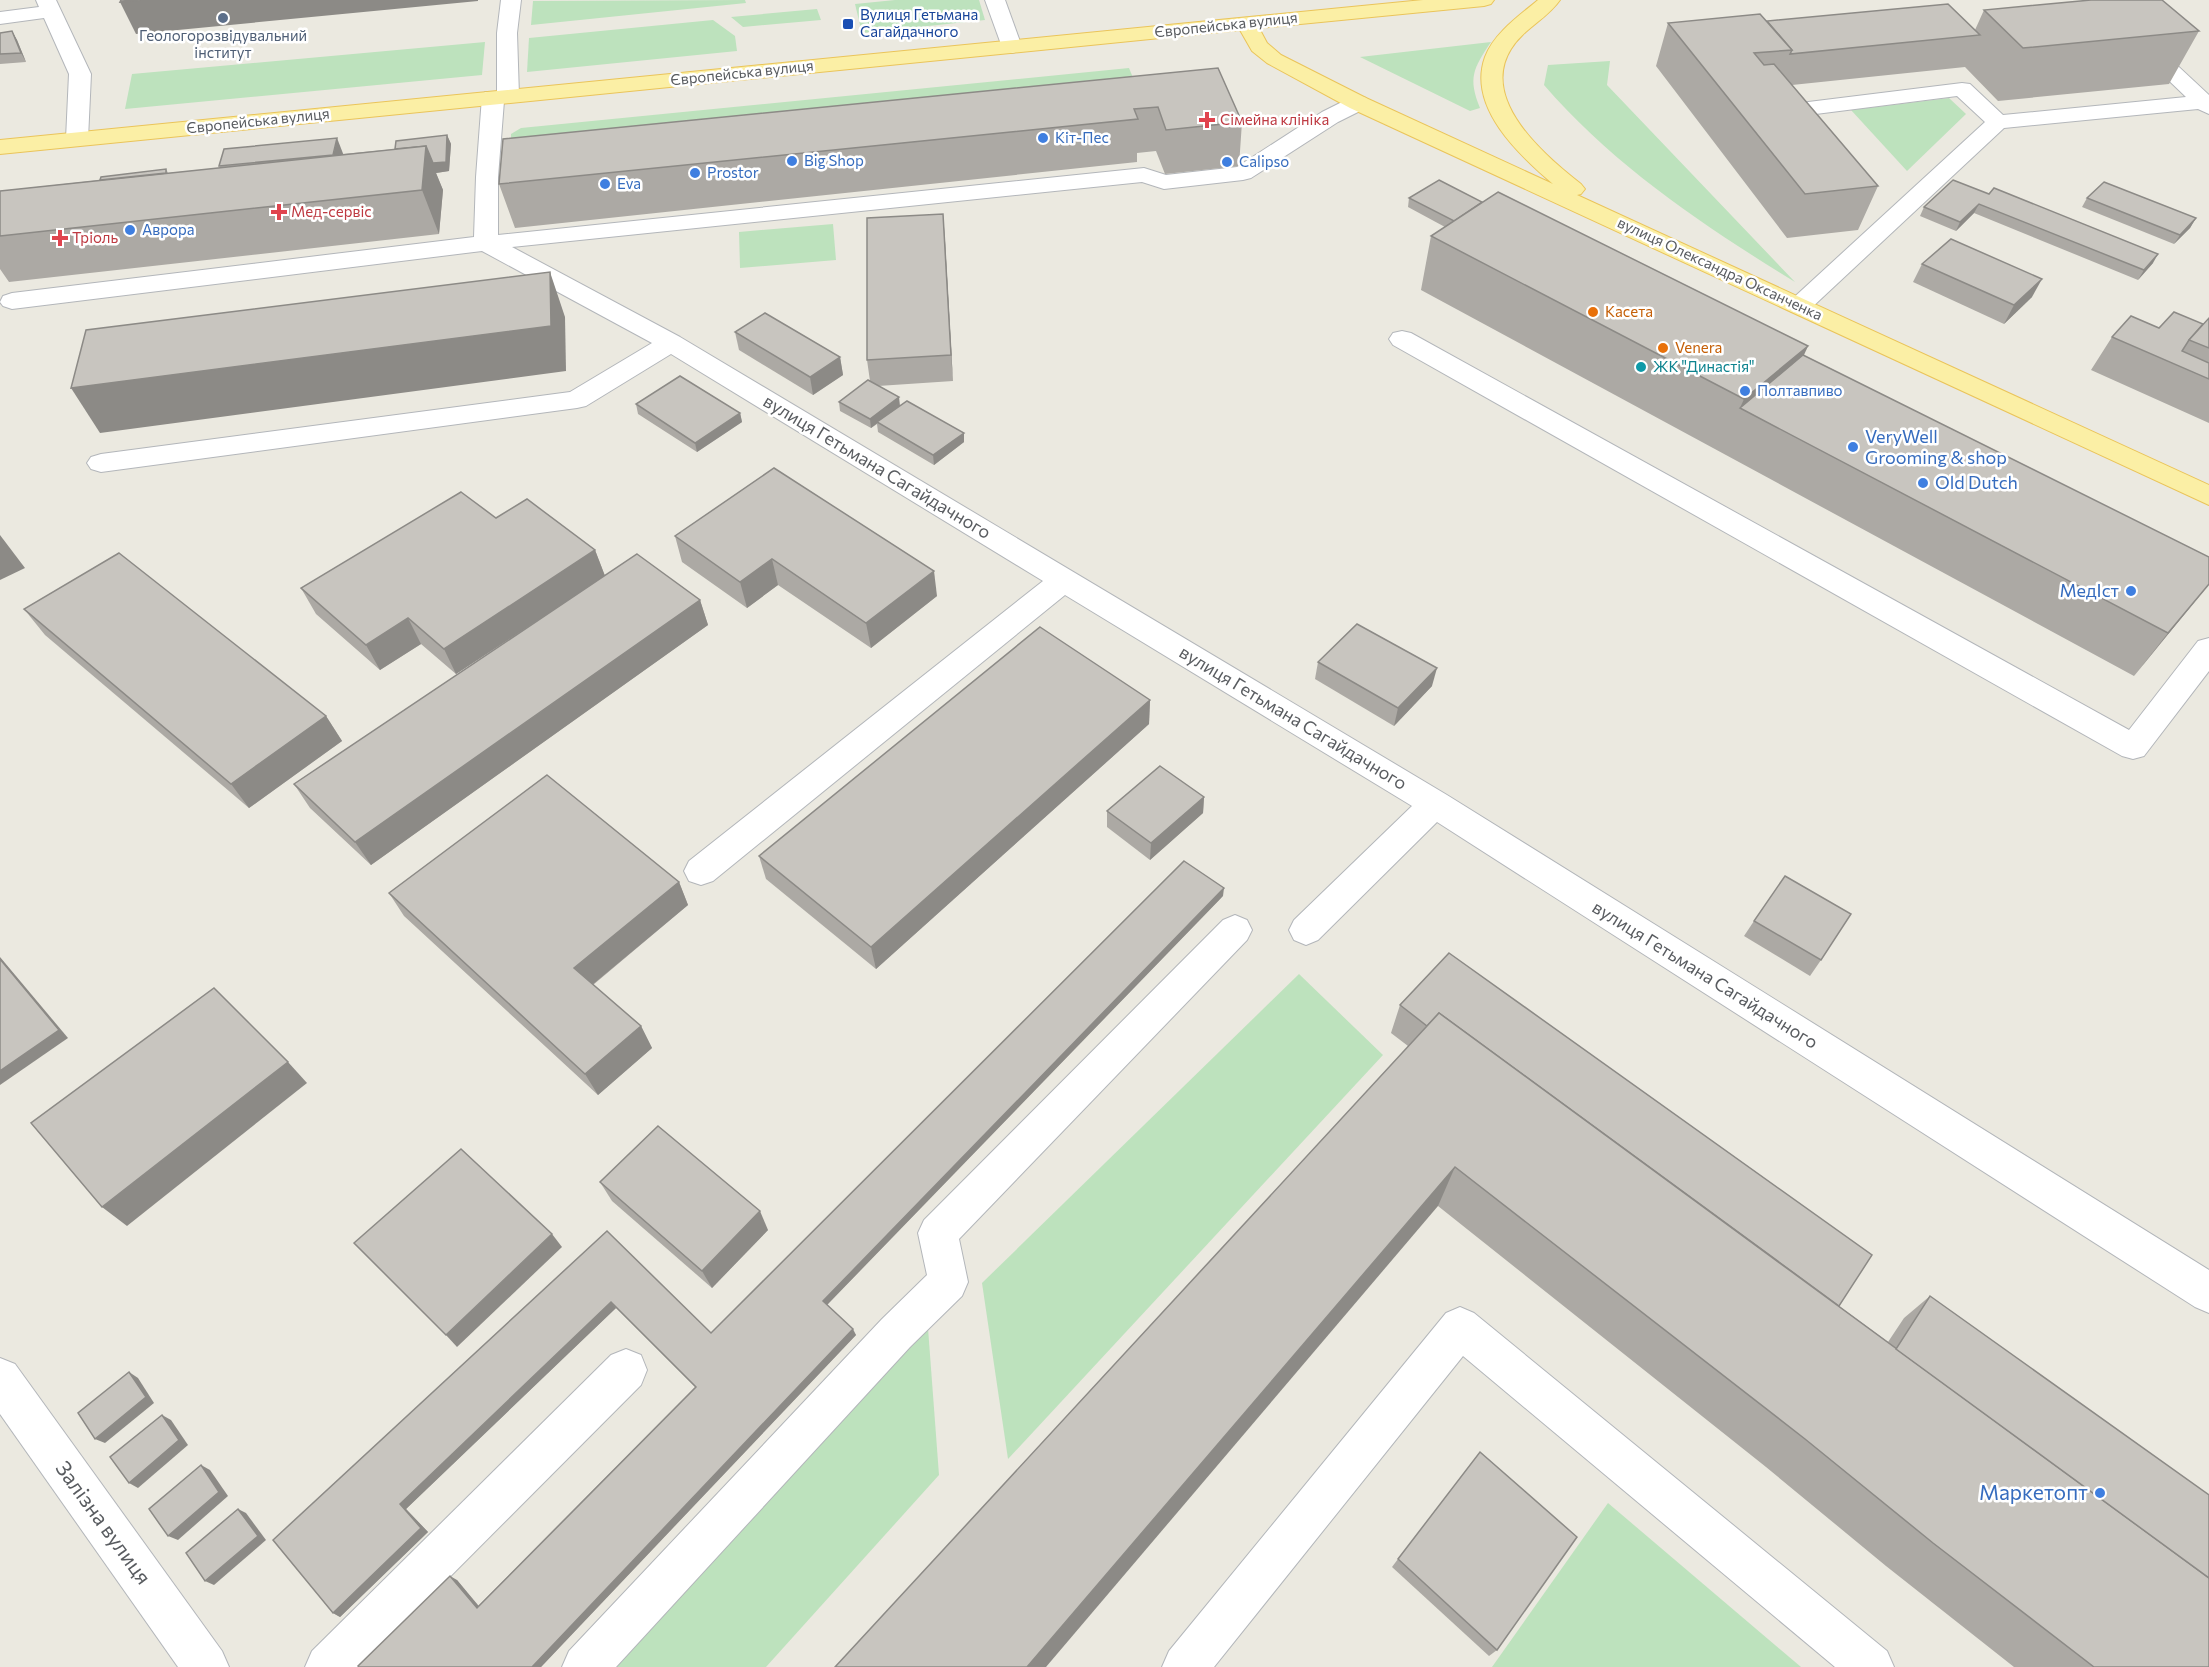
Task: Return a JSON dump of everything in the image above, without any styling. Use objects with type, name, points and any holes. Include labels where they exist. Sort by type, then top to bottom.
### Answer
[{"type":"main road","name":"Європейська вулиця","points":[[0,147],[1484,0]]},
{"type":"main road","points":[[1550,0],[1521,26],[1496,56],[1491,70],[1493,91],[1506,121],[1535,156],[1552,174],[1615,221]]},
{"type":"main road","name":"вулиця Олександра Оксанченка","points":[[1246,24],[1258,47],[1274,59],[1358,103],[2209,496]]},
{"type":"street","points":[[486,243],[487,177],[501,97],[511,0]]},
{"type":"street","points":[[995,0],[1012,47]]},
{"type":"street","points":[[2095,0],[2206,105]]},
{"type":"street","points":[[0,18],[49,5],[80,74],[77,139]]},
{"type":"street","points":[[1822,144],[1792,110],[1962,89],[1998,122]]},
{"type":"street","points":[[12,301],[486,243],[1144,175],[1164,182],[1243,173],[1330,117],[1358,103]]},
{"type":"street","points":[[1799,306],[1882,214],[1998,122],[2206,105]]},
{"type":"street","name":"вулиця Гетьмана Сагайдачного","points":[[486,243],[671,343],[1435,804],[2209,1293]]},
{"type":"street","points":[[1402,339],[2133,747],[2209,649]]},
{"type":"street","points":[[100,463],[577,400],[671,343]]},
{"type":"street","points":[[701,871],[1064,580]]},
{"type":"street","points":[[1306,930],[1435,804]]},
{"type":"street","points":[[585,1667],[896,1334],[948,1282],[938,1233],[1235,930]]},
{"type":"street","points":[[1185,1667],[1460,1327],[1871,1667]]},
{"type":"street","points":[[328,1667],[626,1370]]},
{"type":"street","name":"Залізна вулиця","points":[[0,1378],[206,1667]]},
{"type":"green space","points":[[745,0],[746,3],[531,25],[533,1]]},
{"type":"green space","points":[[895,0],[979,0],[985,20],[862,33],[855,4]]},
{"type":"green space","points":[[817,9],[821,20],[743,27],[731,17]]},
{"type":"green space","points":[[713,20],[735,36],[737,51],[527,72],[529,38]]},
{"type":"green space","points":[[485,42],[482,75],[125,109],[132,74]]},
{"type":"green space","points":[[1491,42],[1474,74],[1474,89],[1480,108],[1470,111],[1360,57]]},
{"type":"green space","points":[[1610,61],[1607,85],[1795,282],[1727,239],[1630,168],[1600,142],[1544,85],[1548,65]]},
{"type":"green space","points":[[1129,68],[1142,100],[511,141],[511,134],[521,128]]},
{"type":"green space","points":[[1949,98],[1966,114],[1907,171],[1851,110]]},
{"type":"green space","points":[[833,224],[836,260],[740,268],[739,232]]},
{"type":"green space","points":[[1299,974],[1383,1055],[1008,1459],[982,1283]]},
{"type":"green space","points":[[928,1328],[939,1475],[766,1667],[616,1667]]},
{"type":"green space","points":[[1608,1503],[1801,1667],[1492,1667]]},
{"type":"building","points":[[2091,0],[2162,0],[2199,31],[2023,48],[1984,10]]},
{"type":"building","points":[[1948,4],[1980,35],[1790,54],[1792,50],[1767,21]]},
{"type":"building","points":[[1760,14],[1792,50],[1754,53],[1764,65],[1774,64],[1878,186],[1805,194],[1668,23]]},
{"type":"building","points":[[12,31],[21,53],[0,54],[0,33]]},
{"type":"building","points":[[1218,68],[1242,122],[1166,130],[1158,107],[1134,109],[1138,119],[499,184],[503,139]]},
{"type":"building","points":[[447,135],[446,162],[433,163],[426,146],[395,149],[396,141]]},
{"type":"building","points":[[337,138],[333,155],[219,166],[224,149]]},
{"type":"building","points":[[426,146],[422,190],[0,236],[0,191]]},
{"type":"building","points":[[166,169],[166,173],[100,180],[101,177]]},
{"type":"building","points":[[1439,180],[1482,202],[1454,221],[1409,198]]},
{"type":"building","points":[[1953,180],[1989,194],[1994,188],[2158,254],[2144,270],[1979,204],[1960,222],[1924,207]]},
{"type":"building","points":[[2104,182],[2196,218],[2180,235],[2087,198]]},
{"type":"building","points":[[1498,192],[1808,346],[1744,399],[1431,236]]},
{"type":"building","points":[[943,214],[951,355],[867,360],[867,218]]},
{"type":"building","points":[[1951,239],[2042,279],[2014,305],[1922,264]]},
{"type":"building","points":[[550,272],[551,326],[71,388],[86,330]]},
{"type":"building","points":[[2174,312],[2203,324],[2182,351],[2209,363],[2209,379],[2112,337],[2131,316],[2159,328]]},
{"type":"building","points":[[765,313],[840,357],[810,377],[735,332]]},
{"type":"building","points":[[2209,318],[2209,348],[2189,340]]},
{"type":"building","points":[[1803,355],[2209,557],[2209,584],[2168,633],[1740,408]]},
{"type":"building","points":[[680,376],[740,413],[695,443],[636,404]]},
{"type":"building","points":[[868,380],[899,397],[870,419],[839,402]]},
{"type":"building","points":[[907,401],[964,433],[933,455],[877,422]]},
{"type":"building","points":[[774,468],[934,571],[866,623],[772,559],[740,582],[675,536]]},
{"type":"building","points":[[461,492],[496,518],[527,499],[595,550],[444,649],[408,618],[366,645],[301,588]]},
{"type":"building","points":[[119,553],[326,716],[231,784],[24,609]]},
{"type":"building","points":[[637,554],[700,600],[355,842],[294,784]]},
{"type":"building","points":[[1357,624],[1437,668],[1398,708],[1318,662]]},
{"type":"building","points":[[1040,627],[1150,700],[871,947],[759,856]]},
{"type":"building","points":[[1160,766],[1204,797],[1151,843],[1107,811]]},
{"type":"building","points":[[547,775],[679,882],[574,968],[641,1026],[585,1074],[389,893]]},
{"type":"building","points":[[1184,861],[1224,888],[823,1301],[853,1329],[532,1667],[358,1666],[450,1576],[477,1608],[696,1387],[611,1302],[400,1504],[421,1528],[333,1613],[273,1540],[607,1231],[711,1333]]},
{"type":"building","points":[[1785,876],[1851,914],[1821,960],[1754,921]]},
{"type":"building","points":[[1449,953],[1872,1255],[1839,1306],[1439,1013],[1427,1026],[1400,1005]]},
{"type":"building","points":[[0,959],[59,1030],[0,1071]]},
{"type":"building","points":[[214,988],[288,1062],[102,1207],[31,1123]]},
{"type":"building","points":[[1439,1013],[2209,1578],[2209,1667],[2094,1667],[1455,1167],[1027,1667],[835,1667]]},
{"type":"building","points":[[658,1126],[760,1211],[702,1271],[600,1182]]},
{"type":"building","points":[[461,1149],[552,1234],[446,1335],[354,1243]]},
{"type":"building","points":[[1930,1296],[2209,1495],[2209,1578],[1896,1349]]},
{"type":"building","points":[[129,1372],[146,1397],[95,1439],[78,1413]]},
{"type":"building","points":[[162,1415],[179,1440],[129,1483],[110,1457]]},
{"type":"building","points":[[1480,1452],[1577,1537],[1497,1650],[1398,1559]]},
{"type":"building","points":[[201,1465],[219,1492],[168,1536],[149,1509]]},
{"type":"building","points":[[238,1509],[258,1536],[205,1581],[186,1553]]},
{"type":"place","name":"Геологорозвідувальний інститут","points":[[223,18]]},
{"type":"place","name":"Вулиця Гетьмана Сагайдачного","points":[[848,24]]},
{"type":"place","name":"Сімейна клініка","points":[[1207,120]]},
{"type":"place","name":"Кіт-Пес","points":[[1043,138]]},
{"type":"place","name":"Big Shop","points":[[792,161]]},
{"type":"place","name":"Calipso","points":[[1227,162]]},
{"type":"place","name":"Prostor","points":[[695,173]]},
{"type":"place","name":"Eva","points":[[605,184]]},
{"type":"place","name":"Мед-сервіс","points":[[279,212]]},
{"type":"place","name":"Аврора","points":[[130,230]]},
{"type":"place","name":"Тріоль","points":[[60,238]]},
{"type":"place","name":"Касета","points":[[1593,312]]},
{"type":"place","name":"Venera","points":[[1663,348]]},
{"type":"place","name":"ЖК \"Династія\"","points":[[1641,367]]},
{"type":"place","name":"Полтавпиво","points":[[1745,391]]},
{"type":"place","name":"VeryWell Grooming & shop","points":[[1853,447]]},
{"type":"place","name":"Old Dutch","points":[[1923,483]]},
{"type":"place","name":"МедІст","points":[[2131,591]]},
{"type":"place","name":"Маркетопт","points":[[2100,1493]]}]
